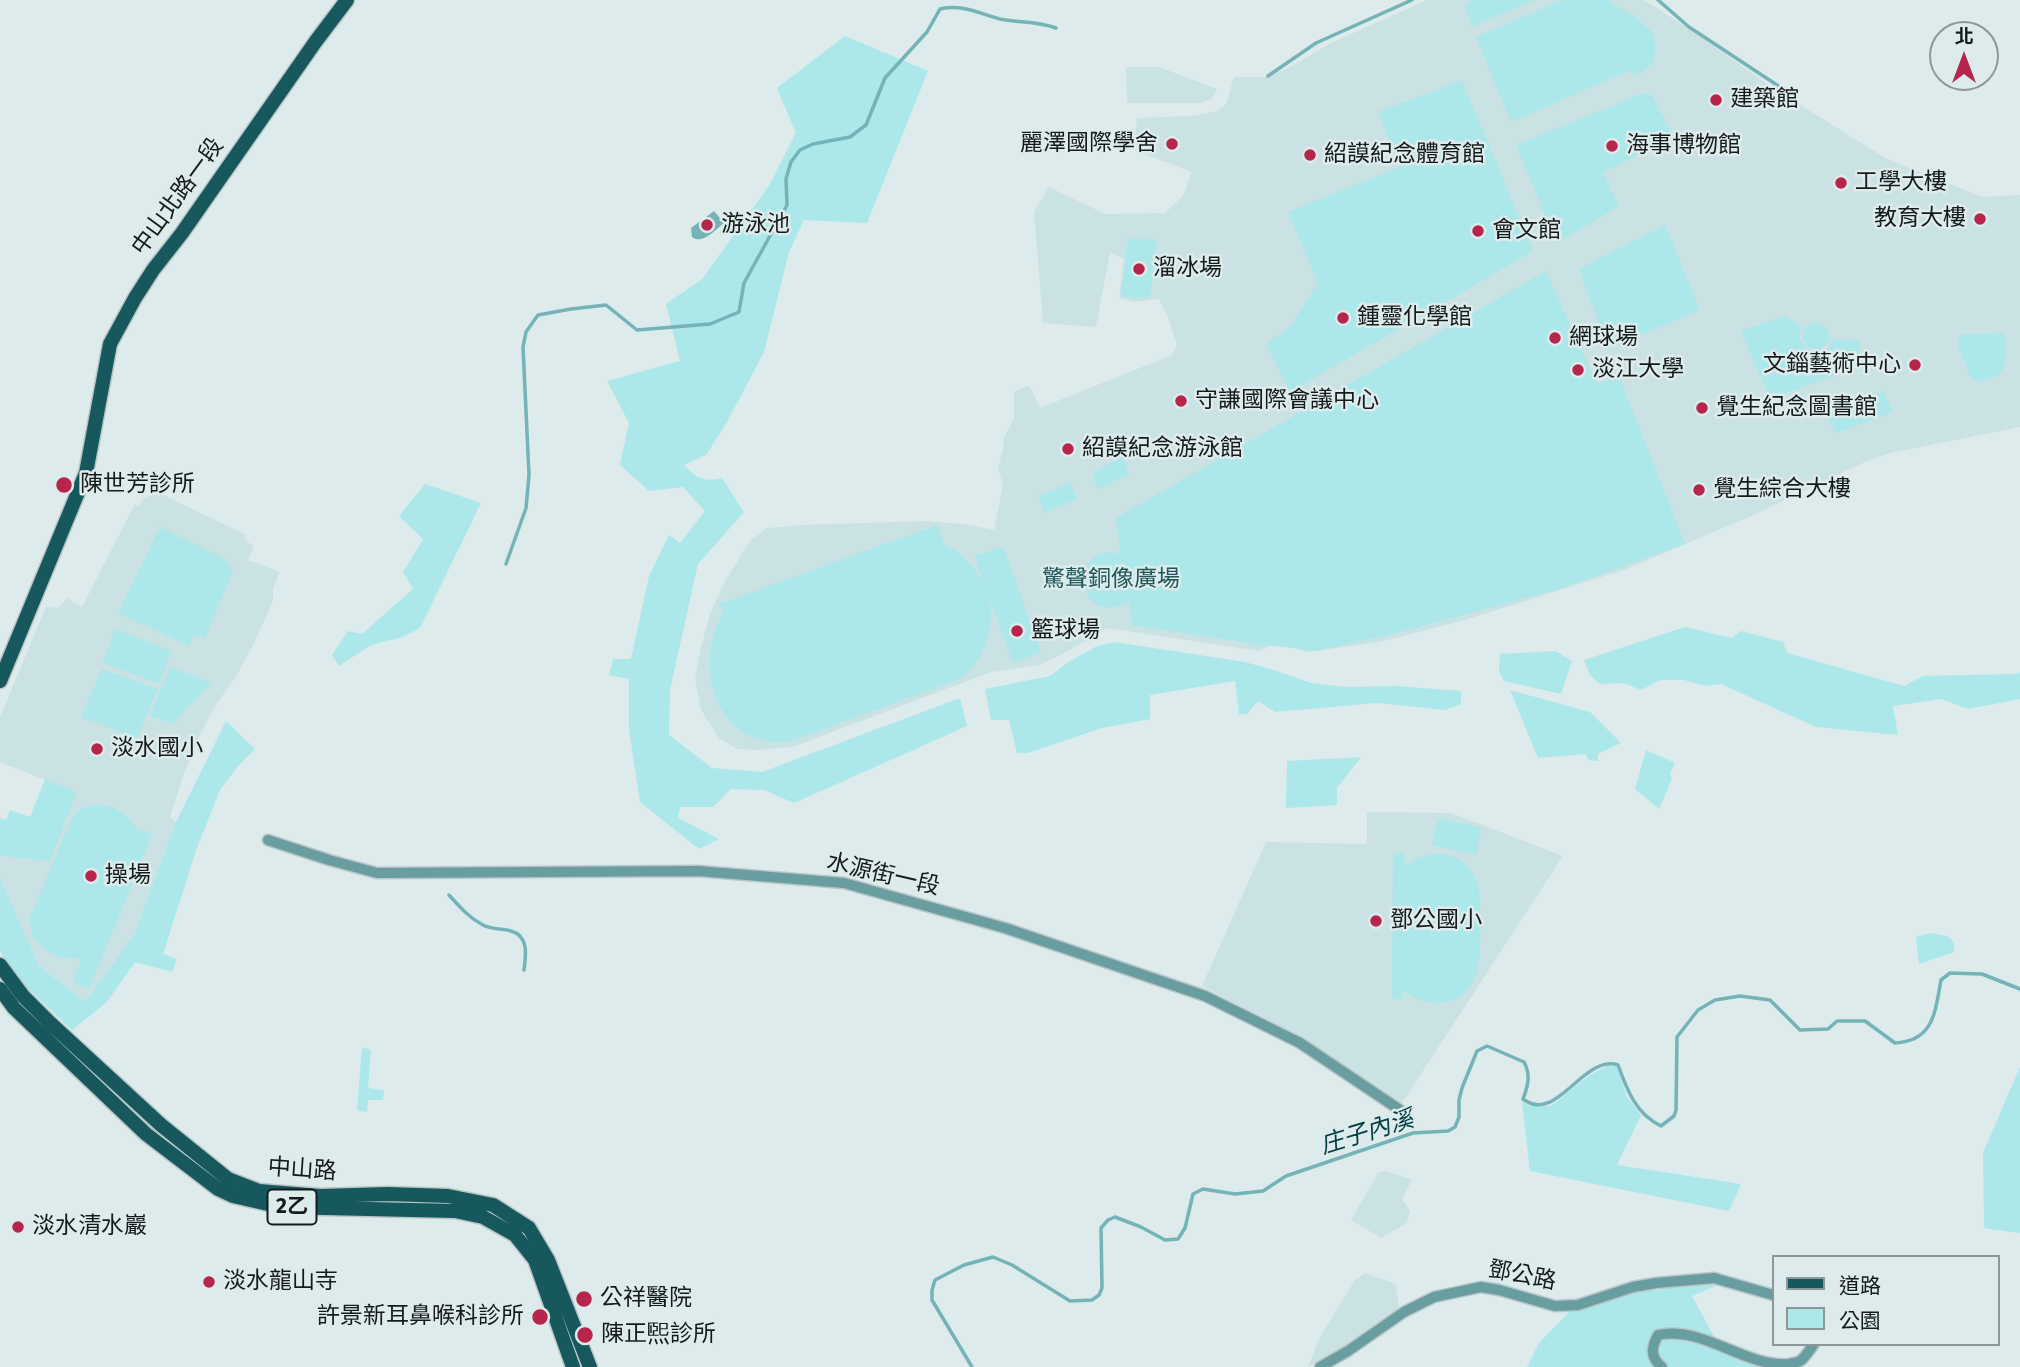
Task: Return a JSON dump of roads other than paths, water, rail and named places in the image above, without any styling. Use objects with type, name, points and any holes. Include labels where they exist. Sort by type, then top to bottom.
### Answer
[{"type":"main road","name":"中山北路一段","points":[[0,681],[86,473],[110,344],[135,298],[347,0]]},
{"type":"main road","name":"中山路","points":[[0,965],[23,996],[50,1023],[161,1125],[228,1178],[259,1191],[320,1196],[448,1196],[493,1205],[529,1228],[548,1260],[590,1367]]},
{"type":"main road","name":"中山路","points":[[0,989],[14,1008],[146,1134],[218,1189],[233,1196],[281,1207],[455,1211],[483,1217],[515,1235],[535,1260],[573,1367]]},
{"type":"street","name":"水源街一段","points":[[268,840],[377,873],[698,871],[844,883],[1005,928],[1205,996],[1300,1043],[1406,1114]]},
{"type":"street","name":"鄧公路","points":[[1320,1367],[1404,1312],[1434,1297],[1481,1287],[1555,1306],[1578,1305],[1633,1287],[1714,1278],[1772,1295]]},
{"type":"street","points":[[1662,1367],[1656,1363],[1651,1353],[1658,1335],[1668,1333],[1689,1337],[1760,1366],[1781,1366],[1800,1361],[1812,1346]]},
{"type":"waterway","points":[[1268,76],[1316,43],[1412,0]]},
{"type":"waterway","points":[[1658,0],[1689,27],[1780,87]]},
{"type":"waterway","points":[[506,564],[526,508],[529,475],[523,347],[526,332],[538,315],[606,305],[637,330],[710,324],[739,312],[744,283],[787,205],[786,179],[791,162],[800,150],[813,144],[850,137],[866,125],[885,78],[927,32],[940,9],[963,8],[1000,19],[1056,28]]},
{"type":"waterway","points":[[449,895],[478,922],[490,928],[517,933],[525,947],[524,970]]},
{"type":"waterway","name":"庄子內溪","points":[[972,1367],[932,1300],[935,1280],[964,1265],[993,1257],[1012,1265],[1070,1301],[1092,1300],[1099,1295],[1102,1288],[1101,1228],[1108,1220],[1115,1217],[1165,1240],[1178,1239],[1185,1228],[1193,1194],[1203,1189],[1235,1194],[1263,1191],[1286,1176],[1413,1133],[1448,1131],[1455,1127],[1459,1117],[1462,1088],[1477,1051],[1487,1046],[1524,1062],[1528,1081],[1523,1099],[1535,1105],[1559,1097],[1593,1069],[1605,1064],[1618,1065],[1639,1108],[1661,1126],[1674,1116],[1676,1110],[1677,1037],[1698,1010],[1715,1000],[1740,996],[1770,1000],[1800,1030],[1828,1029],[1837,1021],[1865,1021],[1895,1043],[1908,1041],[1925,1031],[1934,1013],[1941,980],[1950,973],[1982,974],[2020,989]]},
{"type":"place","name":"建築館","points":[[1716,100]]},
{"type":"place","name":"麗澤國際學舍","points":[[1172,144]]},
{"type":"place","name":"海事博物館","points":[[1612,146]]},
{"type":"place","name":"紹謨紀念體育館","points":[[1310,155]]},
{"type":"place","name":"工學大樓","points":[[1841,183]]},
{"type":"place","name":"教育大樓","points":[[1980,219]]},
{"type":"place","name":"游泳池","points":[[707,225]]},
{"type":"place","name":"會文館","points":[[1478,231]]},
{"type":"place","name":"溜冰場","points":[[1139,269]]},
{"type":"place","name":"鍾靈化學館","points":[[1343,318]]},
{"type":"place","name":"網球場","points":[[1555,338]]},
{"type":"place","name":"文錙藝術中心","points":[[1915,365]]},
{"type":"place","name":"淡江大學","points":[[1578,370]]},
{"type":"place","name":"守謙國際會議中心","points":[[1181,401]]},
{"type":"place","name":"覺生紀念圖書館","points":[[1702,408]]},
{"type":"place","name":"紹謨紀念游泳館","points":[[1068,449]]},
{"type":"place","name":"陳世芳診所","points":[[64,485]]},
{"type":"place","name":"覺生綜合大樓","points":[[1699,490]]},
{"type":"place","name":"籃球場","points":[[1017,631]]},
{"type":"place","name":"淡水國小","points":[[97,749]]},
{"type":"place","name":"操場","points":[[91,876]]},
{"type":"place","name":"鄧公國小","points":[[1376,921]]},
{"type":"place","name":"淡水清水巖","points":[[18,1227]]},
{"type":"place","name":"淡水龍山寺","points":[[209,1282]]},
{"type":"place","name":"公祥醫院","points":[[584,1299]]},
{"type":"place","name":"許景新耳鼻喉科診所","points":[[540,1317]]},
{"type":"place","name":"陳正煕診所","points":[[585,1335]]},
{"type":"park label","name":"驚聲銅像廣場","points":[[1111,580]]}]
